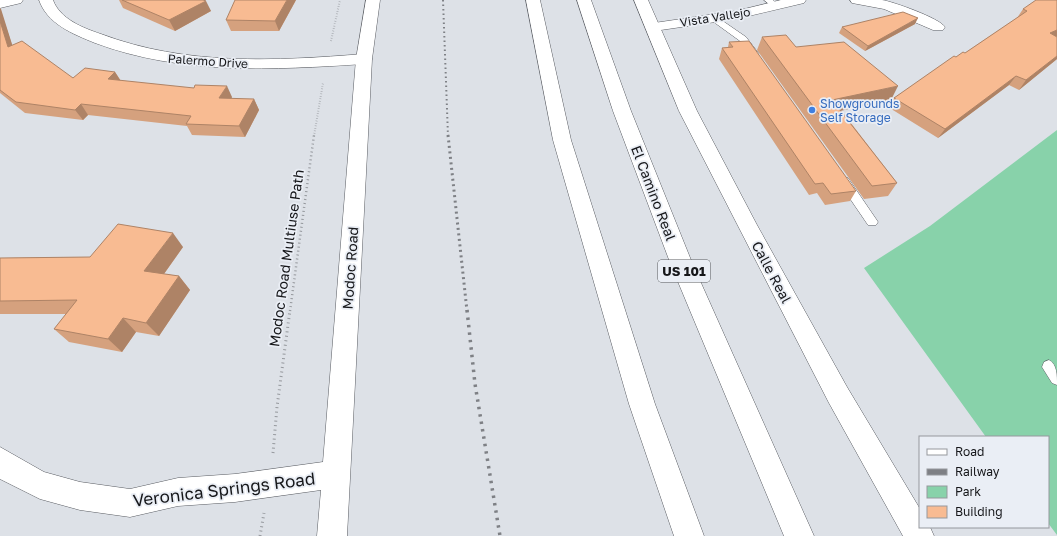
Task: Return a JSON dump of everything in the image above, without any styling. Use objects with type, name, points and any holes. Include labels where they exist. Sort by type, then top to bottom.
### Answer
[{"type":"main road","points":[[0,4],[16,0]]},
{"type":"main road","name":"Palermo Drive","points":[[46,0],[56,15],[71,28],[124,49],[153,56],[196,63],[259,65],[364,59]]},
{"type":"main road","name":"Modoc Road","points":[[332,536],[364,59],[373,0]]},
{"type":"main road","points":[[534,0],[562,140],[642,404],[689,536]]},
{"type":"main road","name":"El Camino Real","points":[[584,0],[622,111],[682,265],[799,536]]},
{"type":"main road","name":"Calle Real","points":[[641,0],[654,27],[688,111],[744,219],[838,395],[919,536]]},
{"type":"main road","name":"Vista Vallejo","points":[[654,27],[736,15],[772,3],[799,0]]},
{"type":"main road","points":[[857,0],[899,8],[938,27]]},
{"type":"main road","name":"Veronica Springs Road","points":[[0,462],[6,467],[40,485],[80,496],[130,503],[178,492],[235,488],[336,474]]},
{"type":"lane","points":[[714,18],[743,39],[761,64]]},
{"type":"lane","points":[[837,172],[872,222]]},
{"type":"path","points":[[329,48],[340,0]]},
{"type":"path","name":"Modoc Road Multiuse Path","points":[[273,450],[276,407],[311,155],[324,76]]},
{"type":"path","points":[[260,536],[263,516]]},
{"type":"green space","points":[[1057,130],[1057,535],[1049,524],[1049,436],[985,436],[864,268],[930,226]]},
{"type":"building","points":[[122,0],[203,0],[206,1],[169,20]]},
{"type":"building","points":[[235,0],[287,0],[275,21],[226,20]]},
{"type":"building","points":[[1036,0],[1057,0],[1057,30],[1050,33],[1057,37],[1057,56],[1026,80],[1016,76],[945,129],[894,98],[954,56],[956,57],[963,52],[965,53],[1027,11],[1023,9]]},
{"type":"building","points":[[903,12],[918,18],[868,46],[842,27]]},
{"type":"building","points":[[0,21],[8,47],[22,41],[73,78],[85,68],[115,72],[108,79],[194,88],[195,85],[227,86],[219,98],[254,99],[239,126],[186,124],[191,116],[81,104],[75,110],[16,102],[0,90]]},
{"type":"building","points":[[786,35],[796,47],[844,42],[898,86],[832,100],[897,183],[872,186],[762,37]]},
{"type":"building","points":[[749,41],[856,191],[831,194],[823,183],[815,184],[722,48],[733,47],[729,42]]},
{"type":"building","points":[[118,224],[173,233],[144,271],[179,276],[146,323],[123,318],[108,339],[54,329],[77,300],[0,301],[0,258],[90,257]]},
{"type":"railway","points":[[443,0],[448,136]]},
{"type":"railway","points":[[448,135],[467,311]]},
{"type":"railway","points":[[467,310],[475,384],[500,536]]},
{"type":"place","name":"Showgrounds Self Storage","points":[[812,110]]}]
